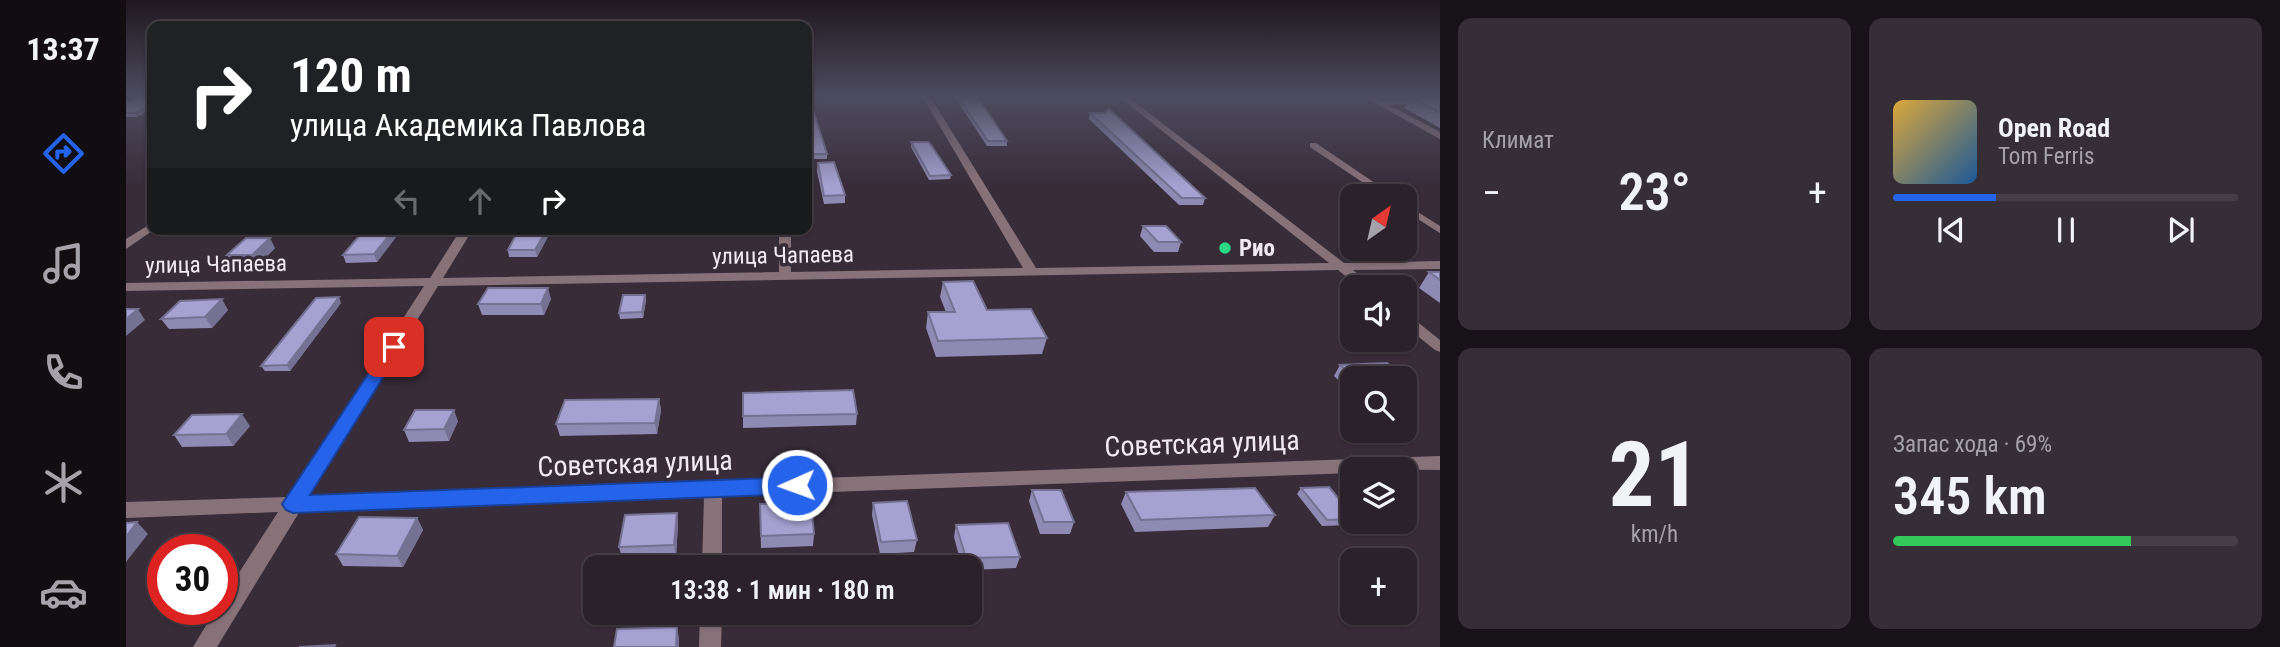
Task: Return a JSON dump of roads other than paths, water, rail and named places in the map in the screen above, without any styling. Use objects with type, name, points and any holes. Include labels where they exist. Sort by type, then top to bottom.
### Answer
[{"type":"street","points":[[944,126],[1032,272]]},
{"type":"street","points":[[1161,126],[1352,275]]},
{"type":"street","points":[[1422,126],[1440,136]]},
{"type":"street","points":[[126,245],[147,230]]},
{"type":"street","points":[[204,647],[463,235]]},
{"type":"street","points":[[785,235],[785,276]]},
{"type":"street","name":"улица Чапаева","points":[[126,288],[437,280],[1440,265]]},
{"type":"street","points":[[1417,328],[1440,347]]},
{"type":"street","name":"Советская улица","points":[[126,510],[1440,463]]},
{"type":"street","points":[[712,555],[713,488]]},
{"type":"street","points":[[710,647],[711,625]]},
{"type":"lane","points":[[1313,145],[1371,184]]},
{"type":"lane","points":[[1418,216],[1440,230]]},
{"type":"place","name":"Рио","points":[[1225,248]]}]
